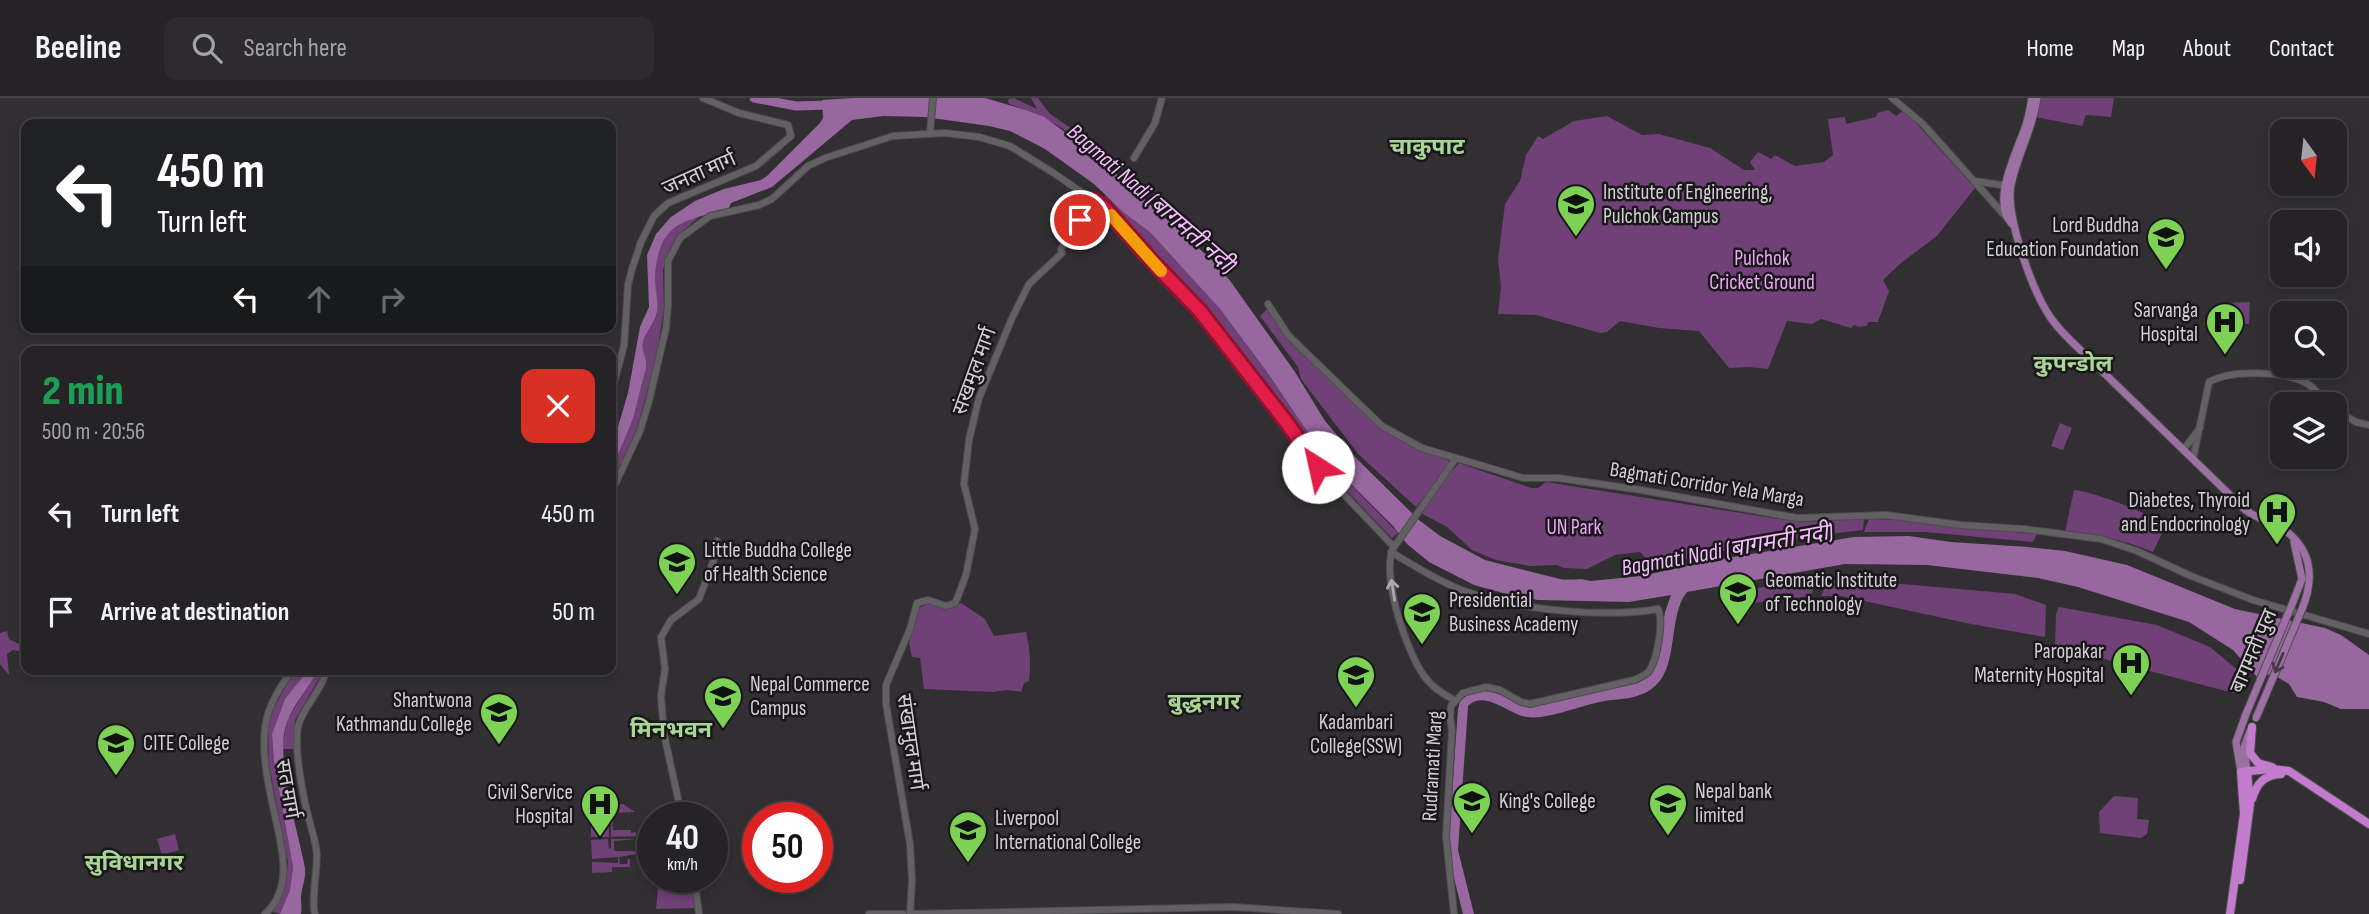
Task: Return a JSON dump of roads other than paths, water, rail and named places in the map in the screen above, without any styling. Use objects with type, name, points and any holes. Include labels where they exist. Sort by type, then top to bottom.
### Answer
[{"type":"highway","points":[[2252,727],[2249,749],[2251,756],[2258,763],[2294,779],[2369,829]]},
{"type":"highway","points":[[2248,804],[2260,782],[2281,772]]},
{"type":"highway","points":[[2232,914],[2248,804],[2244,774],[2292,772],[2369,824]]},
{"type":"main road","name":"जनता मार्ग","points":[[616,376],[624,346],[628,285],[632,268],[654,216],[668,203],[756,166],[786,142],[792,133],[788,125],[739,113],[703,98]]},
{"type":"main road","points":[[930,133],[933,98]]},
{"type":"main road","points":[[1134,158],[1155,123],[1161,98]]},
{"type":"main road","points":[[1892,98],[1923,124],[2010,221]]},
{"type":"main road","points":[[2032,98],[2028,121],[2008,186],[2010,221],[2047,312],[2057,327],[2248,512],[2289,535]]},
{"type":"main road","points":[[2008,186],[2035,117],[2037,98]]},
{"type":"main road","points":[[616,482],[640,432],[656,373],[668,311],[667,265],[670,255],[685,233],[706,218],[772,199],[808,166],[825,158],[893,136],[930,133],[979,136],[1010,146],[1106,209],[1200,311],[1318,467],[1394,547]]},
{"type":"main road","points":[[1973,180],[2008,186]]},
{"type":"main road","name":"संखमुल मार्ग","points":[[968,498],[964,484],[965,463],[979,398],[1012,317],[1029,284],[1062,253],[1060,249],[1071,229],[1094,200]]},
{"type":"main road","name":"Bagmati Corridor Yela Marga","points":[[1268,304],[1288,335],[1382,426],[1422,447],[1456,458],[1523,478],[1558,478],[1642,490],[1797,518],[1885,515],[2101,539],[2137,551],[2253,600],[2369,635]]},
{"type":"main road","points":[[2188,454],[2201,426],[2209,382],[2228,374],[2268,374],[2300,381],[2318,392]]},
{"type":"main road","points":[[2347,417],[2369,425]]},
{"type":"main road","points":[[2188,454],[2201,426]]},
{"type":"main road","points":[[1454,700],[1425,678],[1405,639],[1393,592],[1390,564],[1394,547],[1456,458]]},
{"type":"main road","name":"संखामुल मार्ग","points":[[910,914],[911,854],[900,774],[886,704],[886,685],[910,629],[917,603],[928,600],[946,606],[955,603],[957,599],[966,575],[974,533],[968,498]]},
{"type":"main road","name":"बागमती पुल","points":[[2244,774],[2236,742],[2298,590],[2302,574],[2289,535]]},
{"type":"main road","name":"बागमती पुल","points":[[2244,774],[2244,747],[2310,587],[2311,574],[2302,548],[2289,535]]},
{"type":"main road","points":[[679,802],[664,734],[661,696],[665,669],[661,638],[671,620],[699,599],[713,562],[717,541]]},
{"type":"main road","name":"Rudramati Marg","points":[[1394,547],[1453,586],[1476,595],[1544,608],[1598,612],[1658,609],[1662,624],[1649,672],[1634,681],[1537,702],[1521,702],[1500,690],[1486,687],[1467,691],[1454,700],[1450,712],[1452,730],[1446,819],[1448,868],[1454,914]]},
{"type":"main road","name":"सत मार्ग","points":[[265,914],[277,896],[284,859],[268,783],[264,753],[265,729],[271,705],[289,675]]},
{"type":"main road","points":[[315,914],[312,908],[316,889],[316,846],[307,809],[297,737],[299,721],[322,686],[325,675]]},
{"type":"main road","points":[[696,893],[699,914]]},
{"type":"main road","points":[[910,914],[1221,907],[1338,914]]},
{"type":"main road","points":[[869,914],[903,914]]},
{"type":"waterway","points":[[754,98],[796,106],[832,105]]},
{"type":"place","name":"Institute of Engineering, Pulchok Campus","points":[[1576,238]]},
{"type":"place","name":"Lord Buddha Education Foundation","points":[[2166,271]]},
{"type":"place","name":"Sarvanga Hospital","points":[[2225,356]]},
{"type":"place","name":"Diabetes, Thyroid and Endocrinology","points":[[2277,546]]},
{"type":"place","name":"Little Buddha College of Health Science","points":[[677,596]]},
{"type":"place","name":"Geomatic Institute of Technology","points":[[1738,626]]},
{"type":"place","name":"Presidential Business Academy","points":[[1422,646]]},
{"type":"place","name":"Paropakar Maternity Hospital","points":[[2131,697]]},
{"type":"place","name":"Kadambari College(SSW)","points":[[1356,709]]},
{"type":"place","name":"Nepal Commerce Campus","points":[[723,730]]},
{"type":"place","name":"Shantwona Kathmandu College","points":[[499,746]]},
{"type":"place","name":"CITE College","points":[[116,777]]},
{"type":"place","name":"King's College","points":[[1472,835]]},
{"type":"place","name":"Nepal bank limited","points":[[1668,837]]},
{"type":"place","name":"Civil Service Hospital","points":[[600,838]]},
{"type":"place","name":"Liverpool International College","points":[[968,864]]},
{"type":"district","name":"चाकुपाट","points":[[1427,146]]},
{"type":"district","name":"कुपन्डोल","points":[[2073,363]]},
{"type":"district","name":"बुद्धनगर","points":[[1204,701]]},
{"type":"district","name":"मिनभवन","points":[[671,729]]},
{"type":"district","name":"सुविधानगर","points":[[134,862]]},
{"type":"water label","name":"Bagmati Nadi (बागमती नदी)","points":[[1152,198]]},
{"type":"water label","name":"Bagmati Nadi (बागमती नदी)","points":[[1727,549]]},
{"type":"park label","name":"Pulchok Cricket Ground","points":[[1762,270]]},
{"type":"park label","name":"UN Park","points":[[1574,527]]}]
